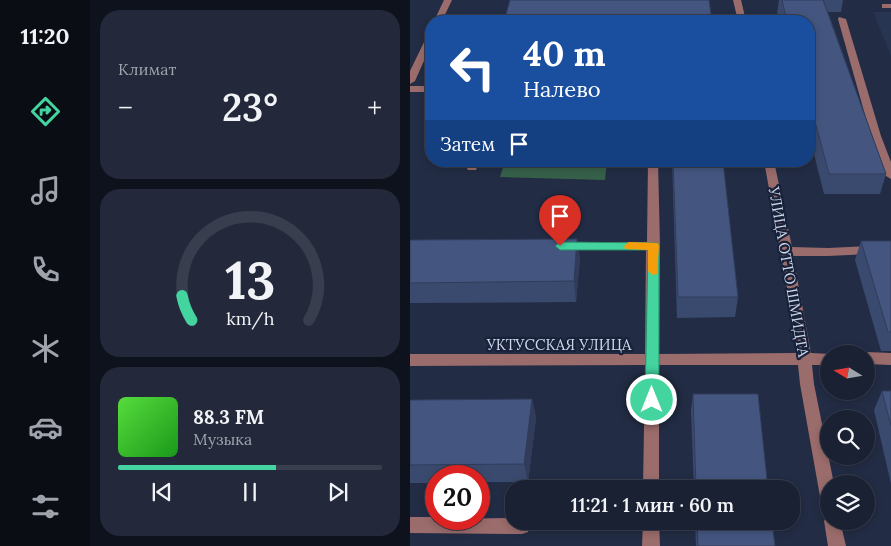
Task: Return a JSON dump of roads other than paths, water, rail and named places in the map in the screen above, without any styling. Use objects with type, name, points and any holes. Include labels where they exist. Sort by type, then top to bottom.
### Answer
[{"type":"street","points":[[441,15],[448,0]]},
{"type":"street","points":[[737,0],[741,15]]},
{"type":"street","points":[[842,19],[876,136],[891,176]]},
{"type":"street","points":[[410,81],[425,49]]},
{"type":"street","points":[[410,89],[425,90]]},
{"type":"street","points":[[651,480],[653,167]]},
{"type":"street","name":"УЛИЦА ОТТО ШМИДТА","points":[[770,167],[803,337],[808,384],[824,475]]},
{"type":"street","points":[[546,246],[654,246]]},
{"type":"street","points":[[785,251],[828,252],[891,249]]},
{"type":"street","points":[[875,358],[891,359]]},
{"type":"street","name":"УКТУССКАЯ УЛИЦА","points":[[410,360],[820,359]]},
{"type":"street","points":[[410,525],[505,526]]},
{"type":"street","points":[[651,530],[651,546]]},
{"type":"street","points":[[834,530],[837,546]]}]
